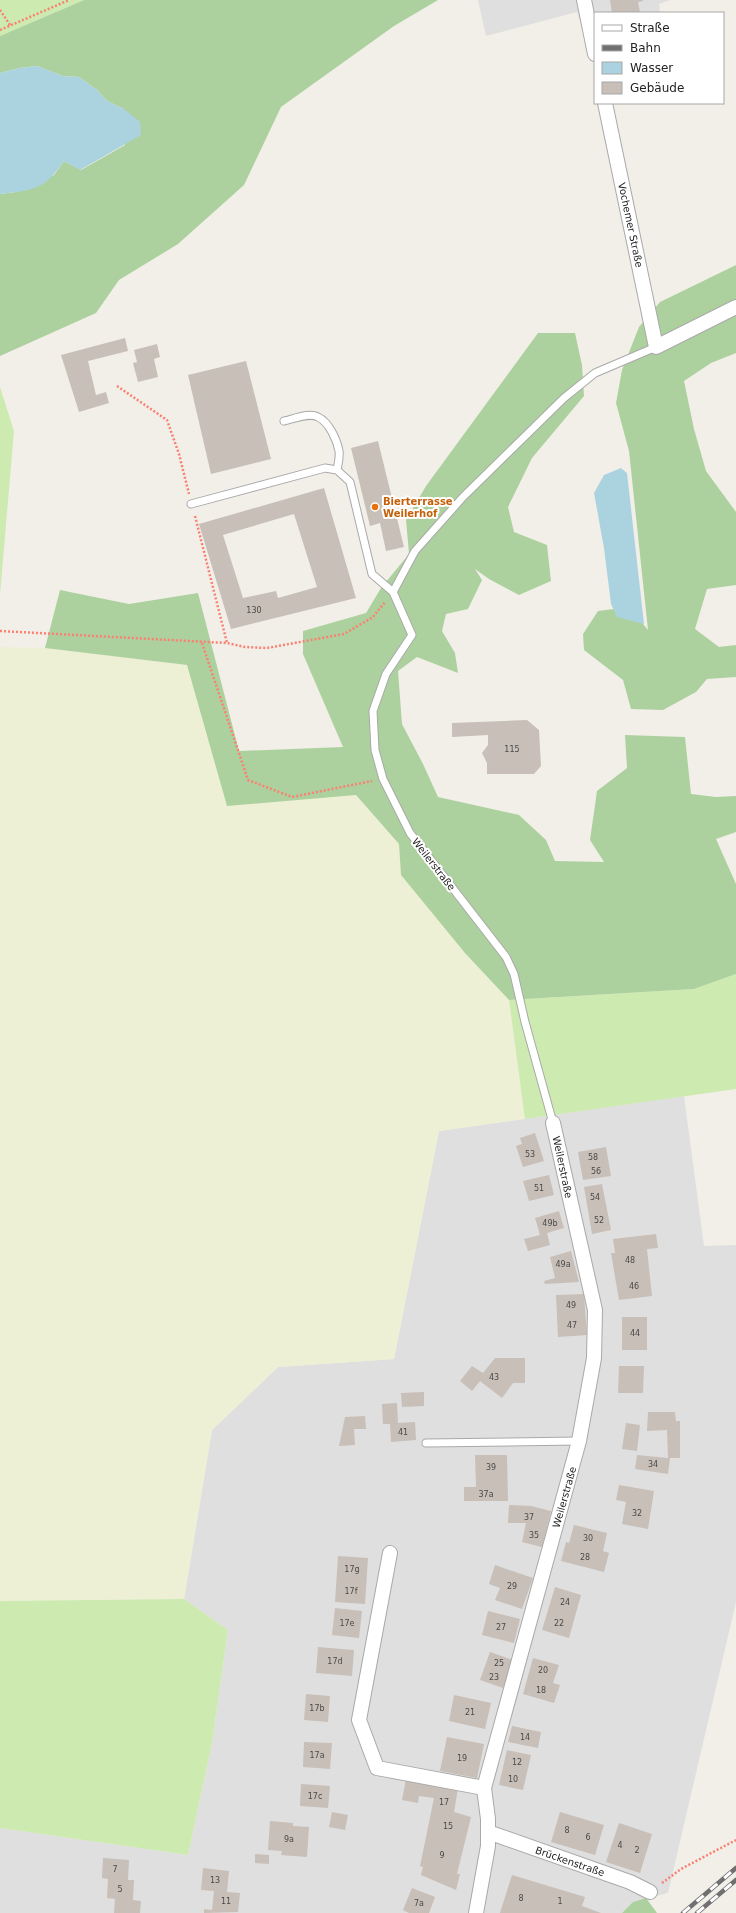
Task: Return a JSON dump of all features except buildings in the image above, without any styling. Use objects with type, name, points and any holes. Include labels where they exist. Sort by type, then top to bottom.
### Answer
[{"type":"street","points":[[584,0],[594,49]]},
{"type":"street","name":"Vochemer Straße","points":[[605,104],[656,347]]},
{"type":"street","points":[[656,347],[736,307]]},
{"type":"street","name":"Weilerstraße","points":[[476,1913],[488,1846],[484,1788],[579,1441],[594,1358],[595,1310],[553,1123]]},
{"type":"street","points":[[390,1553],[359,1720],[377,1768],[484,1788]]},
{"type":"street","name":"Brückenstraße","points":[[488,1832],[630,1882],[650,1892]]},
{"type":"lane","points":[[192,504],[324,468],[337,470],[350,482],[372,574],[393,592],[415,551],[463,497],[564,398],[595,373],[656,347]]},
{"type":"lane","points":[[284,421],[307,416],[318,416],[332,432],[339,452],[337,470]]},
{"type":"lane","name":"Weilerstraße","points":[[393,592],[412,635],[386,674],[373,712],[375,750],[383,779],[410,833],[506,957],[514,974],[525,1022],[553,1123]]},
{"type":"lane","points":[[426,1443],[579,1441]]},
{"type":"path","points":[[0,30],[69,0]]},
{"type":"path","points":[[0,10],[10,25]]},
{"type":"path","points":[[0,631],[202,643],[227,643],[245,647],[267,648],[344,634],[373,617],[393,592]]},
{"type":"path","points":[[202,643],[248,780],[292,797],[383,779]]},
{"type":"path","points":[[650,1892],[681,1869],[736,1840]]},
{"type":"shaded area","points":[[478,0],[670,0],[659,4],[660,12],[594,12],[594,27],[582,29],[577,12],[486,36]]},
{"type":"shaded area","points":[[684,1096],[704,1246],[736,1245],[736,1602],[668,1893],[634,1902],[622,1913],[0,1913],[0,1828],[188,1855],[212,1743],[228,1630],[184,1599],[212,1430],[278,1367],[394,1359],[439,1131]]},
{"type":"green space","points":[[0,0],[84,0],[0,36]]},
{"type":"green space","points":[[84,0],[438,0],[394,26],[281,107],[244,185],[178,244],[119,280],[96,313],[0,356],[0,194],[16,192],[54,175],[64,161],[81,170],[125,145],[124,109],[107,101],[97,90],[79,77],[63,76],[37,66],[0,73],[0,36]]},
{"type":"green space","points":[[736,265],[736,353],[711,363],[684,381],[694,429],[706,471],[736,512],[736,585],[707,589],[695,629],[719,647],[736,645],[736,677],[707,679],[696,692],[663,710],[631,709],[623,680],[584,650],[583,634],[598,611],[629,607],[648,630],[629,451],[616,403],[622,370],[639,327],[660,302]]},
{"type":"green space","points":[[538,333],[575,333],[582,365],[584,396],[532,458],[508,507],[514,532],[547,545],[551,581],[519,595],[489,579],[475,569],[482,580],[468,609],[446,614],[442,631],[455,653],[458,673],[417,657],[398,671],[402,724],[438,797],[519,815],[546,840],[555,861],[604,862],[590,840],[597,791],[627,768],[625,735],[685,737],[691,794],[716,797],[736,796],[736,832],[716,839],[736,884],[736,974],[694,989],[509,1000],[465,953],[401,875],[399,844],[356,795],[227,806],[187,665],[45,648],[60,590],[129,604],[198,593],[239,751],[343,747],[303,654],[303,631],[366,613],[381,588],[409,554],[406,520],[426,486]]},
{"type":"green space","points":[[0,387],[14,431],[0,595]]},
{"type":"green space","points":[[0,647],[45,648],[187,665],[227,805],[356,795],[399,844],[401,875],[443,926],[509,1000],[525,1119],[439,1131],[394,1359],[278,1367],[212,1430],[184,1599],[0,1601]]},
{"type":"green space","points":[[736,974],[736,1089],[525,1119],[509,1000],[694,989]]},
{"type":"green space","points":[[184,1599],[228,1630],[212,1743],[188,1855],[0,1828],[0,1601]]},
{"type":"green space","points":[[646,1898],[657,1913],[622,1913],[633,1902]]},
{"type":"water","points":[[37,66],[63,76],[79,77],[97,90],[107,101],[124,109],[140,122],[141,135],[80,170],[64,161],[50,178],[37,187],[0,194],[0,73]]},
{"type":"water","points":[[621,468],[627,473],[644,624],[617,617],[611,604],[604,548],[594,493],[604,475]]},
{"type":"railway","points":[[683,1913],[736,1868]]},
{"type":"railway","points":[[697,1913],[736,1880]]},
{"type":"place","name":"Bierterrasse Weilerhof","points":[[375,507]]}]
